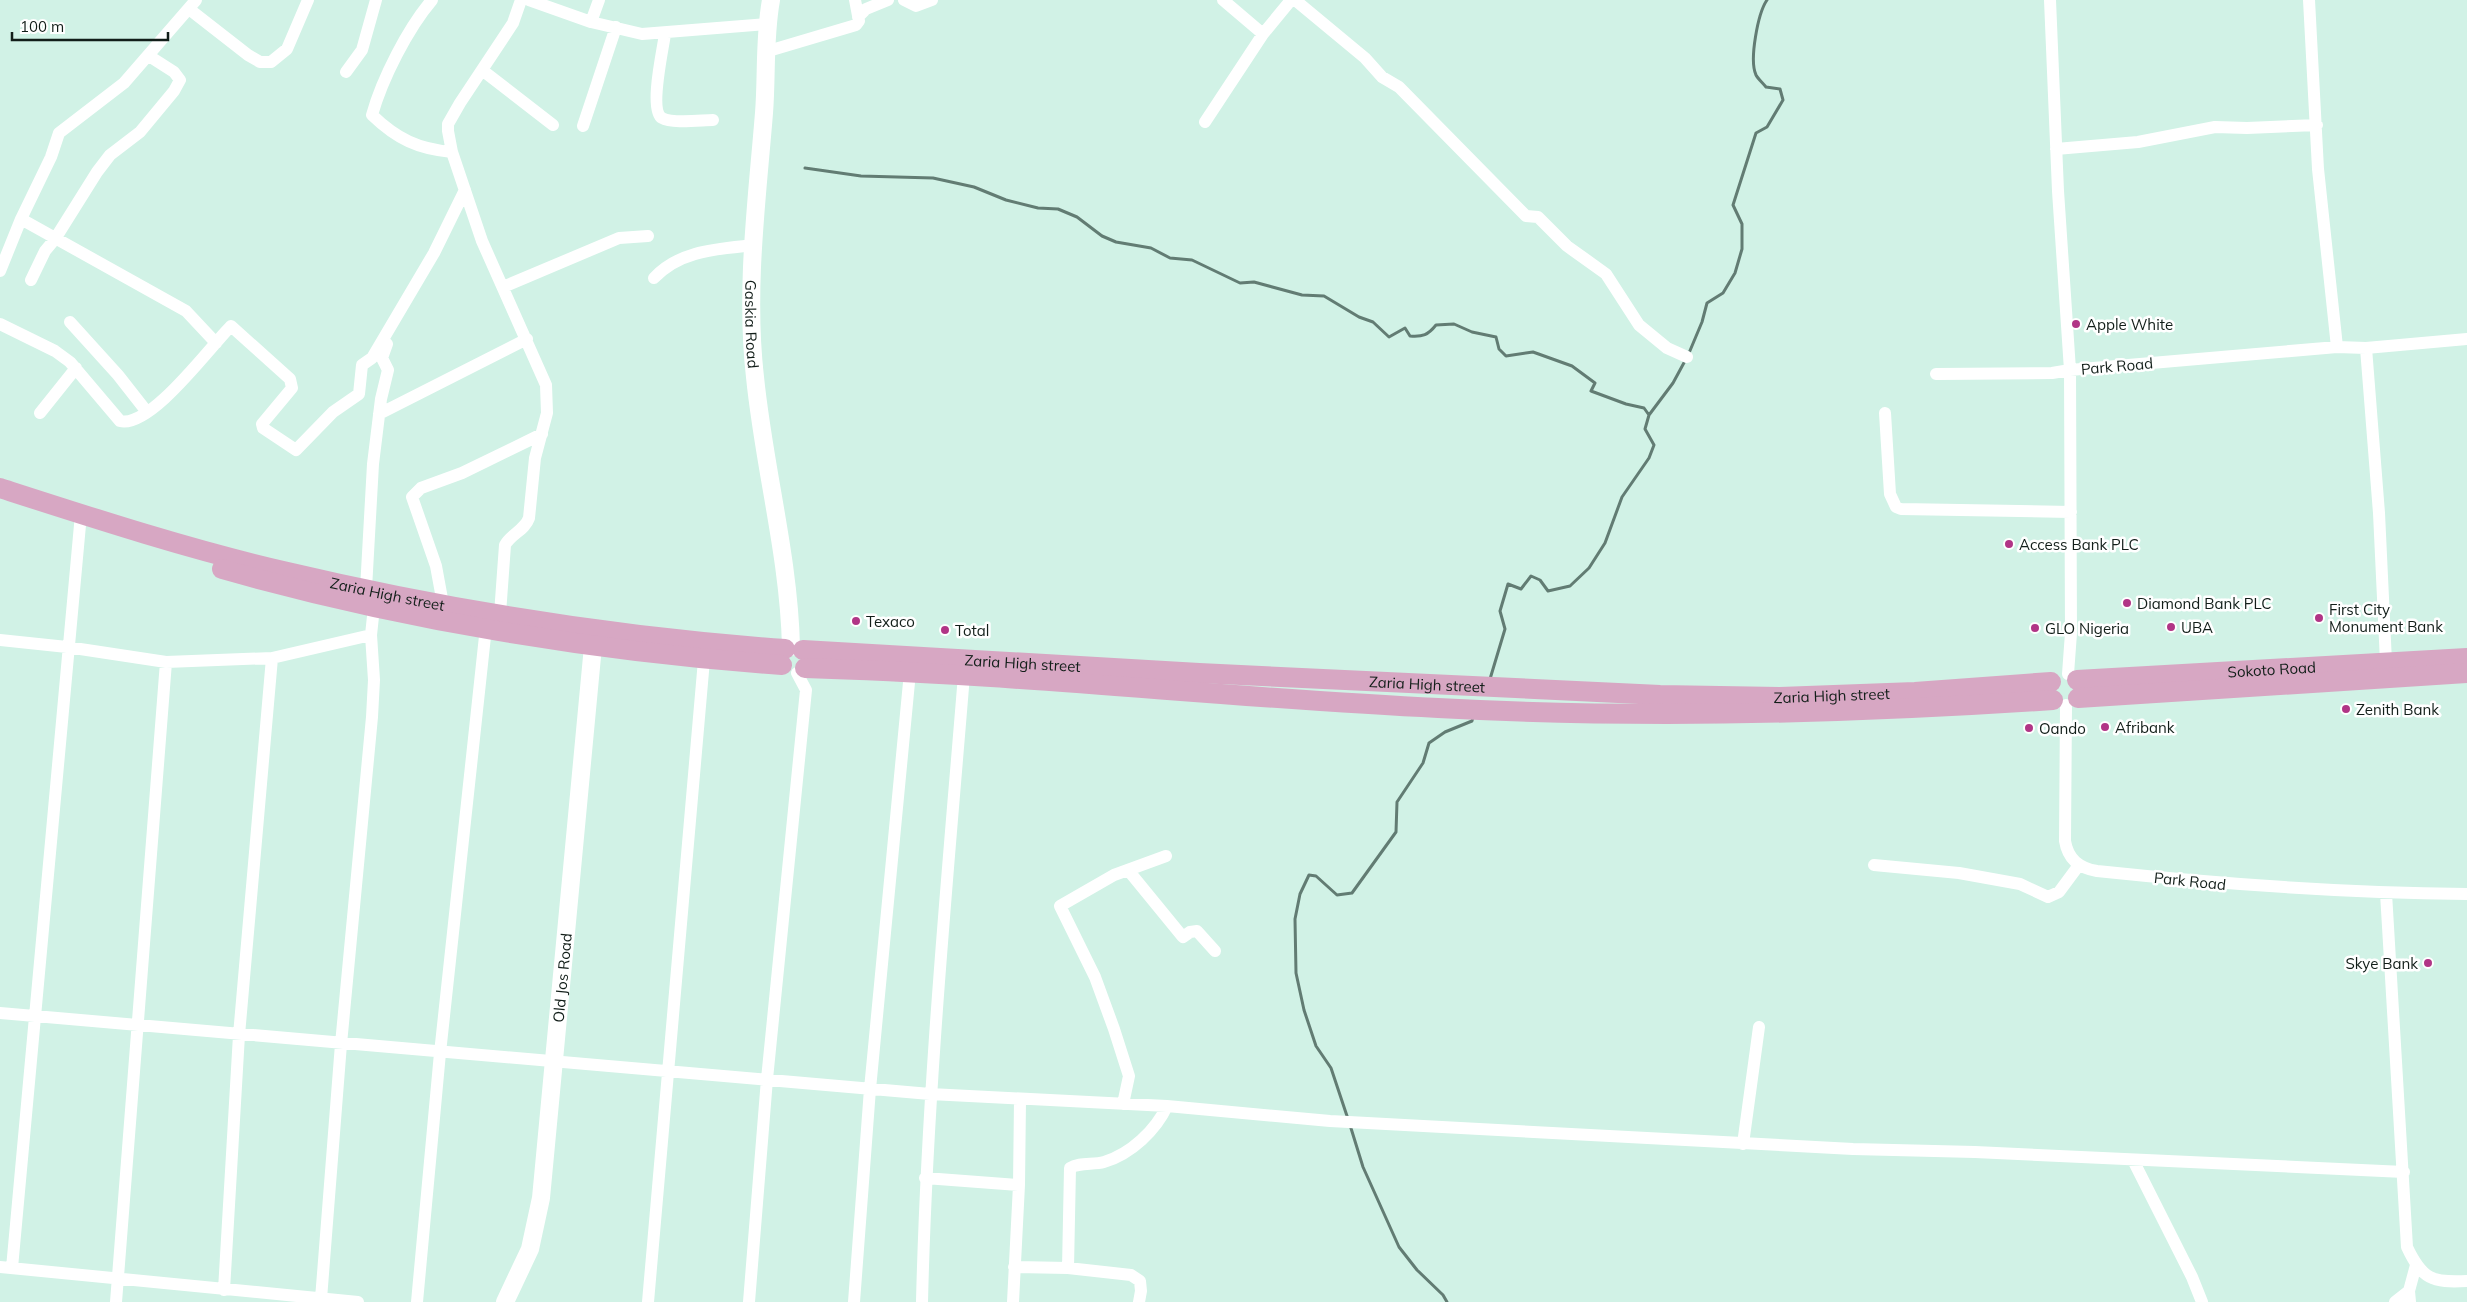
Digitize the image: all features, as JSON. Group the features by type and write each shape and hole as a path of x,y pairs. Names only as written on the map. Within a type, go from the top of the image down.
{"main road":[{"name":"Gaskia Road","path":"771,0 765,52 765,100 754,245 752,333 754,376 785,570 794,659"},
{"name":"Zaria High street","path":"0,488 80,520 276,584 370,598 493,621 593,646 704,660 794,659 1199,673 1660,695 1780,697 1915,692 2065,690"},
{"name":"Zaria High street","path":"0,502 80,520"},
{"name":"Zaria High street","path":"370,598 443,604 493,621 651,638 794,659 910,672 1437,708 1664,716 1817,713 2065,690"},
{"name":"Old Jos Road","path":"505,1302 530,1249 538,1220 593,646"},
{"name":"Sokoto Road","path":"2065,690 2386,662 2467,658"},
{"name":"Sokoto Road","path":"2065,690 2467,673"}],"street":[{"path":"0,271 21,219 38,188 58,141 58,133 124,83 192,5 248,55 260,62 271,62 287,49 308,0"},
{"path":"346,72 362,50 376,0"},
{"path":"432,0 421,13 397,56 372,115 406,141 421,148 452,152"},
{"path":"417,1302 440,1053 493,621 505,545 509,539 527,524 536,458 547,406 546,385 482,241 452,152 448,124 513,23 521,0"},
{"path":"529,0 591,22 616,27 618,30 642,34 665,34 768,24"},
{"path":"591,22 599,0"},
{"path":"765,52 854,26 859,21 855,0"},
{"path":"858,17 866,10 888,0"},
{"path":"904,0 916,6 932,0"},
{"path":"1223,0 1262,34"},
{"path":"1204,122 1262,34 1293,0 1365,58 1382,78 1399,87 1526,216 1538,217 1567,246 1606,274 1639,325 1667,348 1687,357"},
{"path":"1936,374 2052,374 2070,370 2056,149 2050,0"},
{"path":"2310,0 2318,169 2337,347"},
{"path":"583,126 616,27"},
{"path":"665,34 656,98 658,113 662,118 670,120 713,120"},
{"path":"31,280 45,251 55,239 110,155 140,132 174,91 180,80 174,72 149,56"},
{"path":"482,70 553,126"},
{"path":"2056,149 2138,142 2214,127 2247,128 2317,125"},
{"path":"0,324 55,352 76,368 120,421 130,422 147,412 182,382 231,326 290,379 292,388 262,424 265,430 296,450 333,412 359,394 362,365 372,358 397,318 434,253 465,190"},
{"path":"21,219 186,311 216,342"},
{"path":"503,286 620,238 648,236"},
{"path":"654,278 665,266 678,259 697,253 754,245"},
{"path":"321,1299 341,1044 372,717 374,680 370,598 373,464 379,414 388,370 382,358 397,318"},
{"path":"70,322 118,375 147,412"},
{"path":"379,414 527,339"},
{"name":"Park Road","path":"2467,339 2366,348 2337,347 2070,370 2070,657 2065,690 2066,841 2068,852 2079,865 2097,872 2229,885 2386,893 2467,894"},
{"path":"2366,348 2379,513 2386,662"},
{"path":"40,413 76,368"},
{"path":"1885,413 1891,500 1896,507 1901,509 2071,512"},
{"path":"443,604 436,566 412,497 421,488 448,479 542,434"},
{"path":"80,520 34,1016 6,1268 358,1302"},
{"path":"0,640 67,647 166,662 272,658 371,635"},
{"path":"224,1290 239,1035 272,658"},
{"path":"749,1302 767,1079 806,690 794,659"},
{"path":"648,1302 704,660"},
{"path":"116,1302 136,1025 166,662"},
{"path":"854,1302 870,1089 910,672"},
{"path":"922,1302 925,1178 930,1094 964,675"},
{"path":"1123,1104 1129,1076 1095,977 1060,906 1114,874 1166,856"},
{"path":"1874,865 1959,873 2020,884 2048,897 2059,892 2079,865"},
{"path":"1128,870 1183,937 1197,930 1215,951"},
{"path":"2386,893 2407,1247 2416,1265 2427,1277 2446,1282 2467,1281"},
{"path":"0,1013 440,1053 930,1094 1167,1106 1330,1121 1743,1144 2404,1172"},
{"path":"1743,1144 1759,1027"},
{"path":"1013,1302 1019,1185 1020,1100"},
{"path":"1068,1268 1070,1168 1103,1162 1121,1154 1151,1132 1161,1120 1167,1106"},
{"path":"2133,1160 2192,1277 2202,1302"},
{"path":"925,1178 1019,1185"},
{"path":"2395,1302 2409,1296 2416,1265"},
{"path":"1014,1267 1068,1268 1136,1276 1139,1278 1141,1291 1139,1302"}],"waterway":[{"path":"1689,353 1702,322 1707,303 1723,293 1735,273 1742,249 1742,224 1733,205 1756,133 1767,127 1783,100 1780,89 1766,87 1757,76 1754,68 1754,48 1760,15 1767,0"},
{"path":"805,168 861,176 933,178 974,187 1006,200 1038,208 1058,209 1077,217 1102,236 1116,242 1151,248 1170,258 1192,260 1240,283 1254,282 1302,295 1324,296 1359,317 1373,322 1389,337 1405,328 1410,336 1418,336 1425,335 1436,325 1454,324 1472,332 1496,337 1499,349 1506,356 1533,352 1572,366 1595,383 1591,391 1626,404 1644,408 1649,415"},
{"path":"1490,679 1505,629 1500,611 1508,584 1521,589 1531,576 1540,580 1548,591 1570,586 1589,568 1605,543 1622,497 1649,458 1654,445 1645,429 1649,415 1673,383 1686,359"},
{"path":"1348,1119 1331,1068 1316,1046 1304,1010 1296,973 1295,919 1300,894 1309,875 1316,876 1337,895 1352,893 1396,832 1397,802 1423,763 1429,743 1445,732 1472,721 1473,717"},
{"path":"1350,1125 1363,1167 1399,1247 1417,1270 1443,1295 1447,1302"}],"place":[{"name":"Apple White","path":"2076,324"},
{"name":"Access Bank PLC","path":"2009,544"},
{"name":"Diamond Bank PLC","path":"2127,603"},
{"name":"First City Monument Bank","path":"2319,618"},
{"name":"Texaco","path":"856,621"},
{"name":"UBA","path":"2171,627"},
{"name":"GLO Nigeria","path":"2035,628"},
{"name":"Total","path":"945,630"},
{"name":"Zenith Bank","path":"2346,709"},
{"name":"Afribank","path":"2105,727"},
{"name":"Oando","path":"2029,728"},
{"name":"Skye Bank","path":"2428,963"}]}
